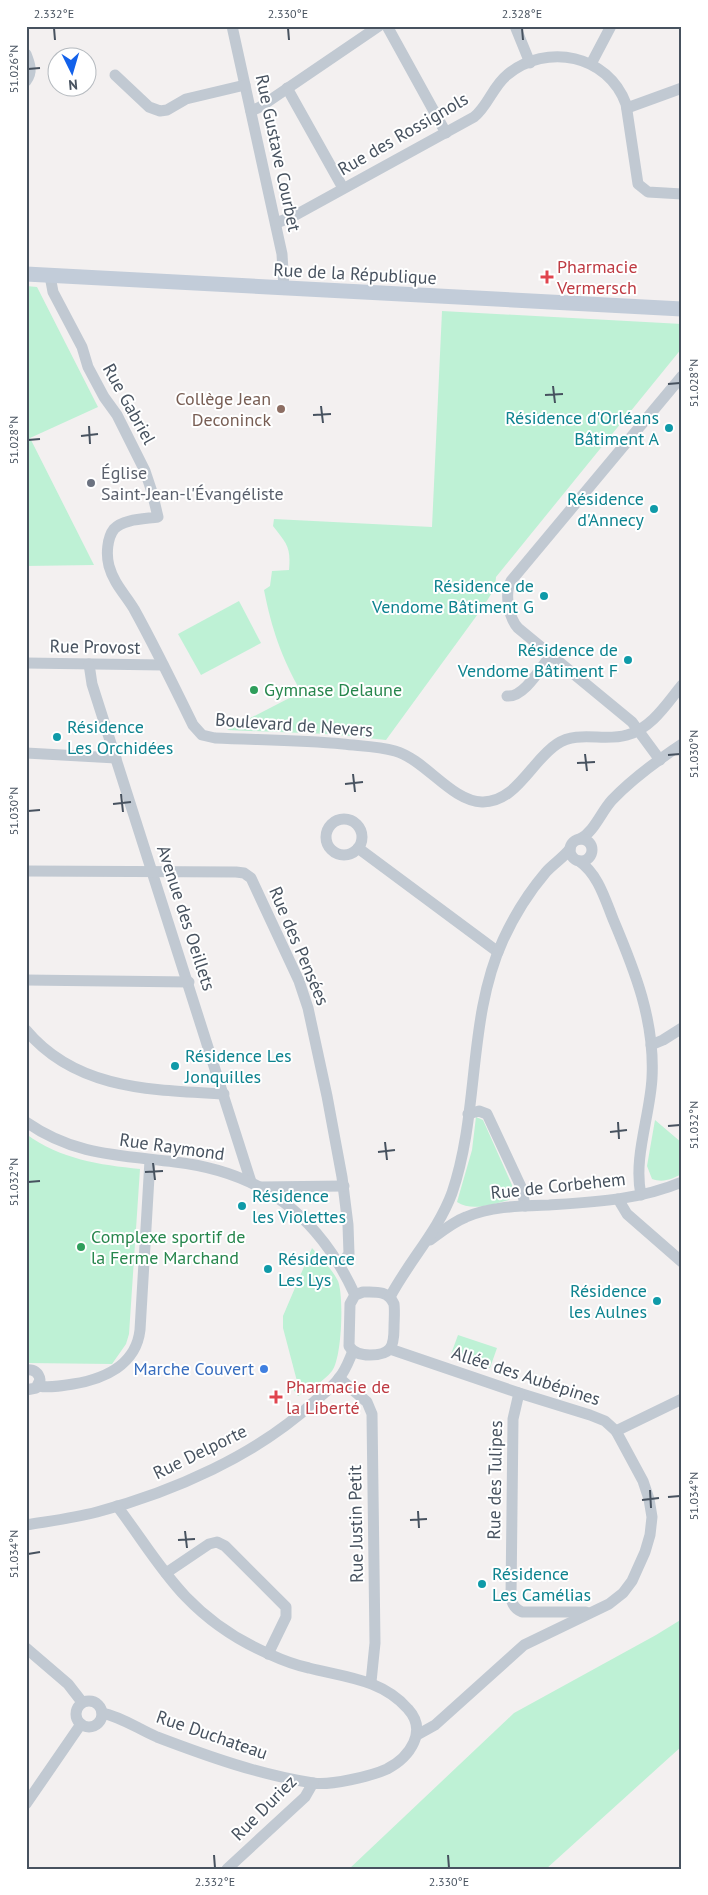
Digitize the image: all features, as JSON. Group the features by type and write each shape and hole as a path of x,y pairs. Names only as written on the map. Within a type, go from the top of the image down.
{"street":[{"name":"Rue Gustave Courbet","path":"232,26 276,223 283,260 284,289"},
{"path":"251,111 260,107 379,26"},
{"path":"387,26 446,132"},
{"path":"515,26 530,62"},
{"path":"591,64 611,26"},
{"path":"26,54 30,67 30,75 26,81"},
{"name":"Rue des Rossignols","path":"276,223 289,219 477,115 503,78 515,69 544,58 562,57 577,59 591,64 614,82 623,96 627,108 638,184 648,192 682,194"},
{"path":"115,75 149,107 160,111 167,110 186,98 245,85"},
{"path":"288,88 344,188"},
{"path":"627,108 682,88"},
{"name":"Rue de la République","path":"26,274 682,309"},
{"name":"Rue Gabriel","path":"50,276 52,289 82,347 88,367 104,397 117,415 140,461 152,492 158,517 127,522 115,528 108,542 108,560 120,590 131,604 193,725 202,735"},
{"path":"660,760 629,719 518,628 513,622 508,587 511,581 682,376"},
{"path":"507,696 514,696 521,692 551,655"},
{"name":"Rue Provost","path":"26,663 163,665"},
{"name":"Avenue des Oeillets","path":"89,664 92,684 224,1094 256,1184"},
{"name":"Boulevard de Nevers","path":"202,735 215,738 303,740 389,749 411,757 464,798 483,802 497,800 505,795 551,748 562,741 578,737 620,737 639,730 653,719 682,684"},
{"path":"390,1297 403,1274 437,1224 452,1193 462,1155 481,1015 498,952 513,920 546,872 573,843 587,835 618,794 682,744"},
{"path":"26,753 116,758"},
{"path":"580,839 589,843 592,849 602,891"},
{"path":"358,848 498,952"},
{"path":"570,848 571,855 590,870 602,891 639,984 647,1013 651,1045 652,1086 638,1172 641,1195"},
{"path":"579,861 589,858 592,849"},
{"name":"Rue des Pensées","path":"26,871 238,872 252,880 299,981 308,1008 344,1186 349,1251 348,1258 340,1265"},
{"path":"26,980 189,982"},
{"path":"651,1045 664,1040 682,1028"},
{"path":"26,1030 40,1045 59,1060 80,1071 102,1079 160,1090 224,1094"},
{"path":"468,1114 479,1111 487,1114 524,1193 525,1206"},
{"name":"Rue Raymond","path":"26,1122 57,1140 84,1150 110,1156 204,1166 233,1174 256,1184 302,1217 328,1246 355,1295"},
{"path":"38,1386 52,1387 89,1382 102,1378 117,1369 127,1359 136,1345 140,1330 150,1160"},
{"name":"Rue de Corbehem","path":"418,1252 444,1230 463,1218 487,1210 618,1199 641,1195 682,1182"},
{"path":"256,1184 344,1186"},
{"path":"618,1199 628,1216 682,1262"},
{"path":"362,1292 380,1292 390,1297 395,1310 394,1338 390,1349 380,1355 364,1355 353,1351 349,1344 349,1308 352,1299 355,1295 362,1292"},
{"name":"Allée des Aubépines","path":"390,1349 519,1394 590,1414 605,1421 616,1431 642,1481 649,1499 652,1517 650,1535 645,1552 632,1581 609,1604 590,1612"},
{"name":"Rue Delporte","path":"26,1525 83,1516 117,1506 189,1480 239,1455 300,1414 339,1378 353,1351"},
{"path":"26,1370 31,1370 40,1379 38,1386 33,1390 26,1390"},
{"name":"Rue Justin Petit","path":"339,1378 366,1402 372,1414 375,1647 371,1682"},
{"name":"Rue des Tulipes","path":"519,1394 513,1419 511,1598 514,1606 522,1612 590,1612"},
{"path":"616,1431 682,1399"},
{"path":"117,1506 166,1573 186,1596 211,1619 242,1640 268,1654 303,1667 371,1682 394,1696 410,1710 416,1721 417,1735 435,1725 524,1645 590,1612"},
{"path":"166,1573 209,1544 217,1542 224,1546 287,1609 286,1617 268,1654"},
{"path":"26,1648 68,1684 82,1702"},
{"path":"88,1700 99,1705 102,1713 99,1722 94,1726 87,1727 77,1720 75,1713 77,1707 82,1702 88,1700"},
{"name":"Rue Duchateau","path":"102,1713 118,1717 147,1732 196,1752 263,1772 313,1783"},
{"path":"26,1804 81,1724"},
{"name":"Rue Duriez","path":"227,1869 305,1797 313,1783 330,1783 380,1772 393,1765 410,1749 417,1735"}],"green space":[{"path":"26,286 37,287 98,407 30,438 94,565 26,566"},
{"path":"442,311 682,324 682,348 496,577 495,588 483,607 386,740 329,734 227,730 301,692 278,642 264,590 270,586 272,571 289,570 289,551 273,526 274,519 432,527"},
{"path":"239,601 261,643 201,675 178,634"},
{"path":"476,1117 483,1120 512,1185 513,1193 509,1200 476,1207 457,1202 472,1150"},
{"path":"655,1120 682,1143 682,1174 660,1181 652,1179 647,1166"},
{"name":"Complexe sportif de la Ferme Marchand","path":"26,1134 39,1143 66,1155 95,1163 140,1169 129,1334 126,1344 112,1364 26,1363"},
{"path":"312,1248 330,1268 338,1281 341,1300 340,1341 332,1371 312,1388 298,1396 293,1389 298,1385 283,1328 283,1316"},
{"path":"458,1335 497,1348 490,1368 451,1354"},
{"path":"682,1619 682,1746 546,1869 349,1869 514,1713"}],"place":[{"name":"Pharmacie Vermersch","path":"547,277"},
{"name":"Collège Jean Deconinck","path":"281,409"},
{"name":"Résidence d'Orléans Bâtiment A","path":"669,428"},
{"name":"Église Saint-Jean-l'Évangéliste","path":"91,483"},
{"name":"Résidence d'Annecy","path":"654,509"},
{"name":"Résidence de Vendome Bâtiment G","path":"544,596"},
{"name":"Résidence de Vendome Bâtiment F","path":"628,660"},
{"name":"Gymnase Delaune","path":"254,690"},
{"name":"Résidence Les Orchidées","path":"57,737"},
{"name":"Résidence Les Jonquilles","path":"175,1066"},
{"name":"Résidence les Violettes","path":"242,1206"},
{"name":"Complexe sportif de la Ferme Marchand","path":"81,1247"},
{"name":"Résidence Les Lys","path":"268,1269"},
{"name":"Résidence les Aulnes","path":"657,1301"},
{"name":"Marche Couvert","path":"264,1369"},
{"name":"Pharmacie de la Liberté","path":"276,1397"},
{"name":"Résidence Les Camélias","path":"482,1584"}]}
